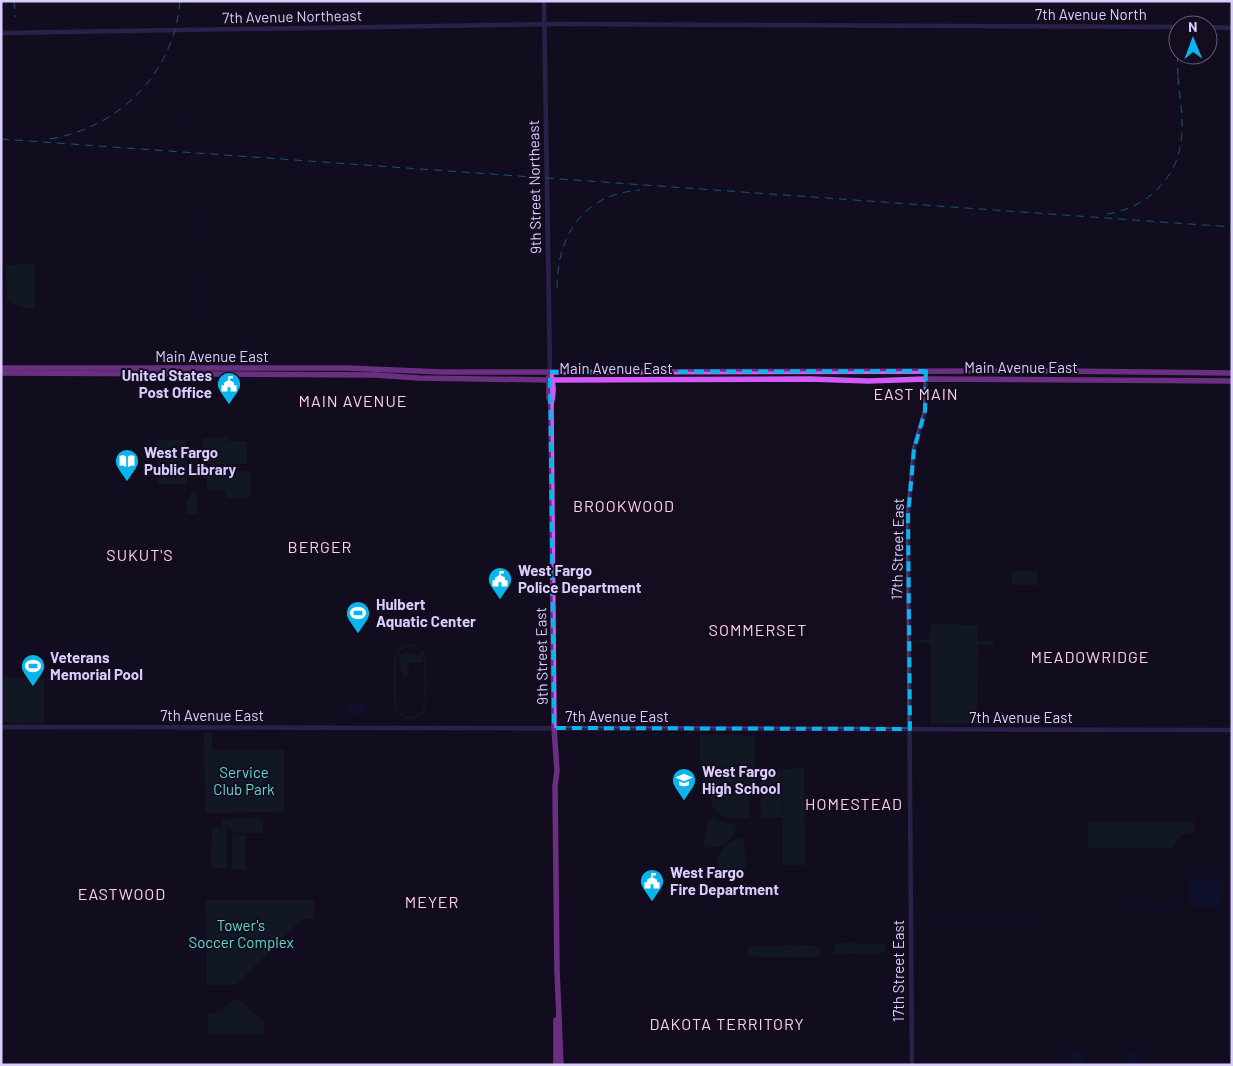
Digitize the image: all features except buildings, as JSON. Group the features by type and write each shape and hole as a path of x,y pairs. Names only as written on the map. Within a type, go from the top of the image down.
{"main road":[{"name":"Main Avenue East","path":"1,368 382,368 443,372 926,371 1232,373"},
{"path":"346,375 352,371 382,368"},
{"path":"473,379 477,375 507,372"},
{"name":"9th Street East","path":"550,372 555,756 553,766 561,1065"},
{"path":"1086,380 1087,376 1110,375 1114,372"},
{"path":"1118,380 1124,377 1144,377 1149,372"},
{"name":"Main Avenue East","path":"1,373 346,375 551,380 1232,381"},
{"name":"9th Street East","path":"556,1065 556,1010 558,1003"}],"street":[{"name":"9th Street Northeast","path":"544,1 550,372"},
{"name":"7th Avenue Northeast","path":"1,33 544,24 884,26"},
{"name":"7th Avenue North","path":"884,26 1168,27"},
{"path":"1218,27 1232,28"},
{"name":"17th Street East","path":"912,1065 908,516 914,449 925,411 926,371"},
{"name":"7th Avenue East","path":"1,727 1232,730"}],"highlighted area":[{"path":"926,371 925,411 914,449 908,516 910,729 554,728 550,372"}],"green space":[{"path":"35,264 35,308 25,308 7,301 6,265"},
{"path":"227,437 227,441 247,441 247,464 207,464 207,461 203,461 203,439"},
{"path":"157,440 186,440 187,484 158,484"},
{"path":"248,471 251,474 251,496 249,498 227,498 225,490 207,490 207,472"},
{"path":"190,493 197,493 197,514 187,514 187,498 190,498"},
{"path":"1012,571 1037,571 1037,585 1012,585"},
{"path":"930,624 978,625 977,641 994,641 994,645 978,645 977,724 931,724 930,643 913,643 913,640 930,639"},
{"path":"411,644 423,651 426,666 425,706 421,715 412,719 404,718 399,713 395,705 394,696 394,659 400,648","holes":["408,646 415,647 422,655 409,655 406,652 399,655 402,675 404,677 408,676 409,663 422,663 423,655 425,682 423,709 411,717 401,713 396,703 397,657 400,650"]},
{"path":"1,677 44,678 44,723 1,722"},
{"name":"Service Club Park","path":"204,732 212,732 212,750 284,750 284,812 205,813"},
{"path":"700,735 742,735 749,737 755,735 755,786 749,786 749,818 723,816 714,809 710,795 705,795 702,773 700,773"},
{"path":"804,768 805,865 783,865 782,769"},
{"path":"760,769 781,769 782,817 761,818"},
{"path":"711,817 737,826 729,841 720,846 703,846 708,820"},
{"path":"251,818 263,820 263,833 235,833 227,827 227,868 211,868 212,827 222,827 222,819"},
{"path":"1088,822 1194,822 1194,832 1180,836 1173,848 1088,848"},
{"path":"232,835 246,835 246,869 232,869"},
{"path":"744,839 746,867 744,869 716,868 722,849 729,843"},
{"name":"Tower's Soccer Complex","path":"206,900 314,900 314,918 300,921 236,985 207,985"},
{"path":"834,944 884,944 885,950 884,953 835,954"},
{"path":"785,945 817,946 820,947 820,954 817,957 760,957 748,954 748,948 751,946 781,947"},
{"path":"236,998 265,1022 263,1035 208,1034 208,1014 221,1011"}],"water":[{"path":"349,705 364,705 363,716 354,716 348,711"},
{"path":"1189,878 1223,878 1222,908 1189,907"},
{"path":"1127,905 1177,907 1154,909 1132,908"},
{"path":"1083,1051 1084,1065 1067,1065 1067,1052"},
{"path":"1130,1052 1141,1053 1142,1065 1126,1065 1127,1055"}],"waterway":[{"path":"189,1 190,25"},
{"path":"190,38 189,102 192,147"},
{"path":"191,163 196,357"},
{"path":"921,919 927,917 1035,917"}],"railway":[{"path":"14,1 15,17"},
{"path":"50,139 75,133 99,123 120,109 139,92 155,73 167,51 176,27 180,1"},
{"path":"1178,65 1178,83"},
{"path":"1107,214 1121,211 1145,199 1156,191 1173,169 1178,156 1182,134 1178,77"},
{"path":"1,139 1232,227"},
{"path":"557,288 558,268 562,250 568,234 578,220 603,199 620,193 640,190"}],"place":[{"name":"United States Post Office","path":"229,405"},
{"name":"West Fargo Public Library","path":"127,482"},
{"name":"West Fargo Police Department","path":"500,600"},
{"name":"Hulbert Aquatic Center","path":"358,634"},
{"name":"Veterans Memorial Pool","path":"33,687"},
{"name":"West Fargo High School","path":"684,801"},
{"name":"West Fargo Fire Department","path":"652,902"}],"district":[{"name":"EAST MAIN","path":"916,393"},
{"name":"MAIN AVENUE","path":"353,400"},
{"name":"BROOKWOOD","path":"624,505"},
{"name":"BERGER","path":"320,546"},
{"name":"SUKUT'S","path":"140,554"},
{"name":"SOMMERSET","path":"758,629"},
{"name":"MEADOWRIDGE","path":"1090,656"},
{"name":"HOMESTEAD","path":"854,803"},
{"name":"EASTWOOD","path":"122,893"},
{"name":"MEYER","path":"432,901"},
{"name":"DAKOTA TERRITORY","path":"727,1023"}]}
